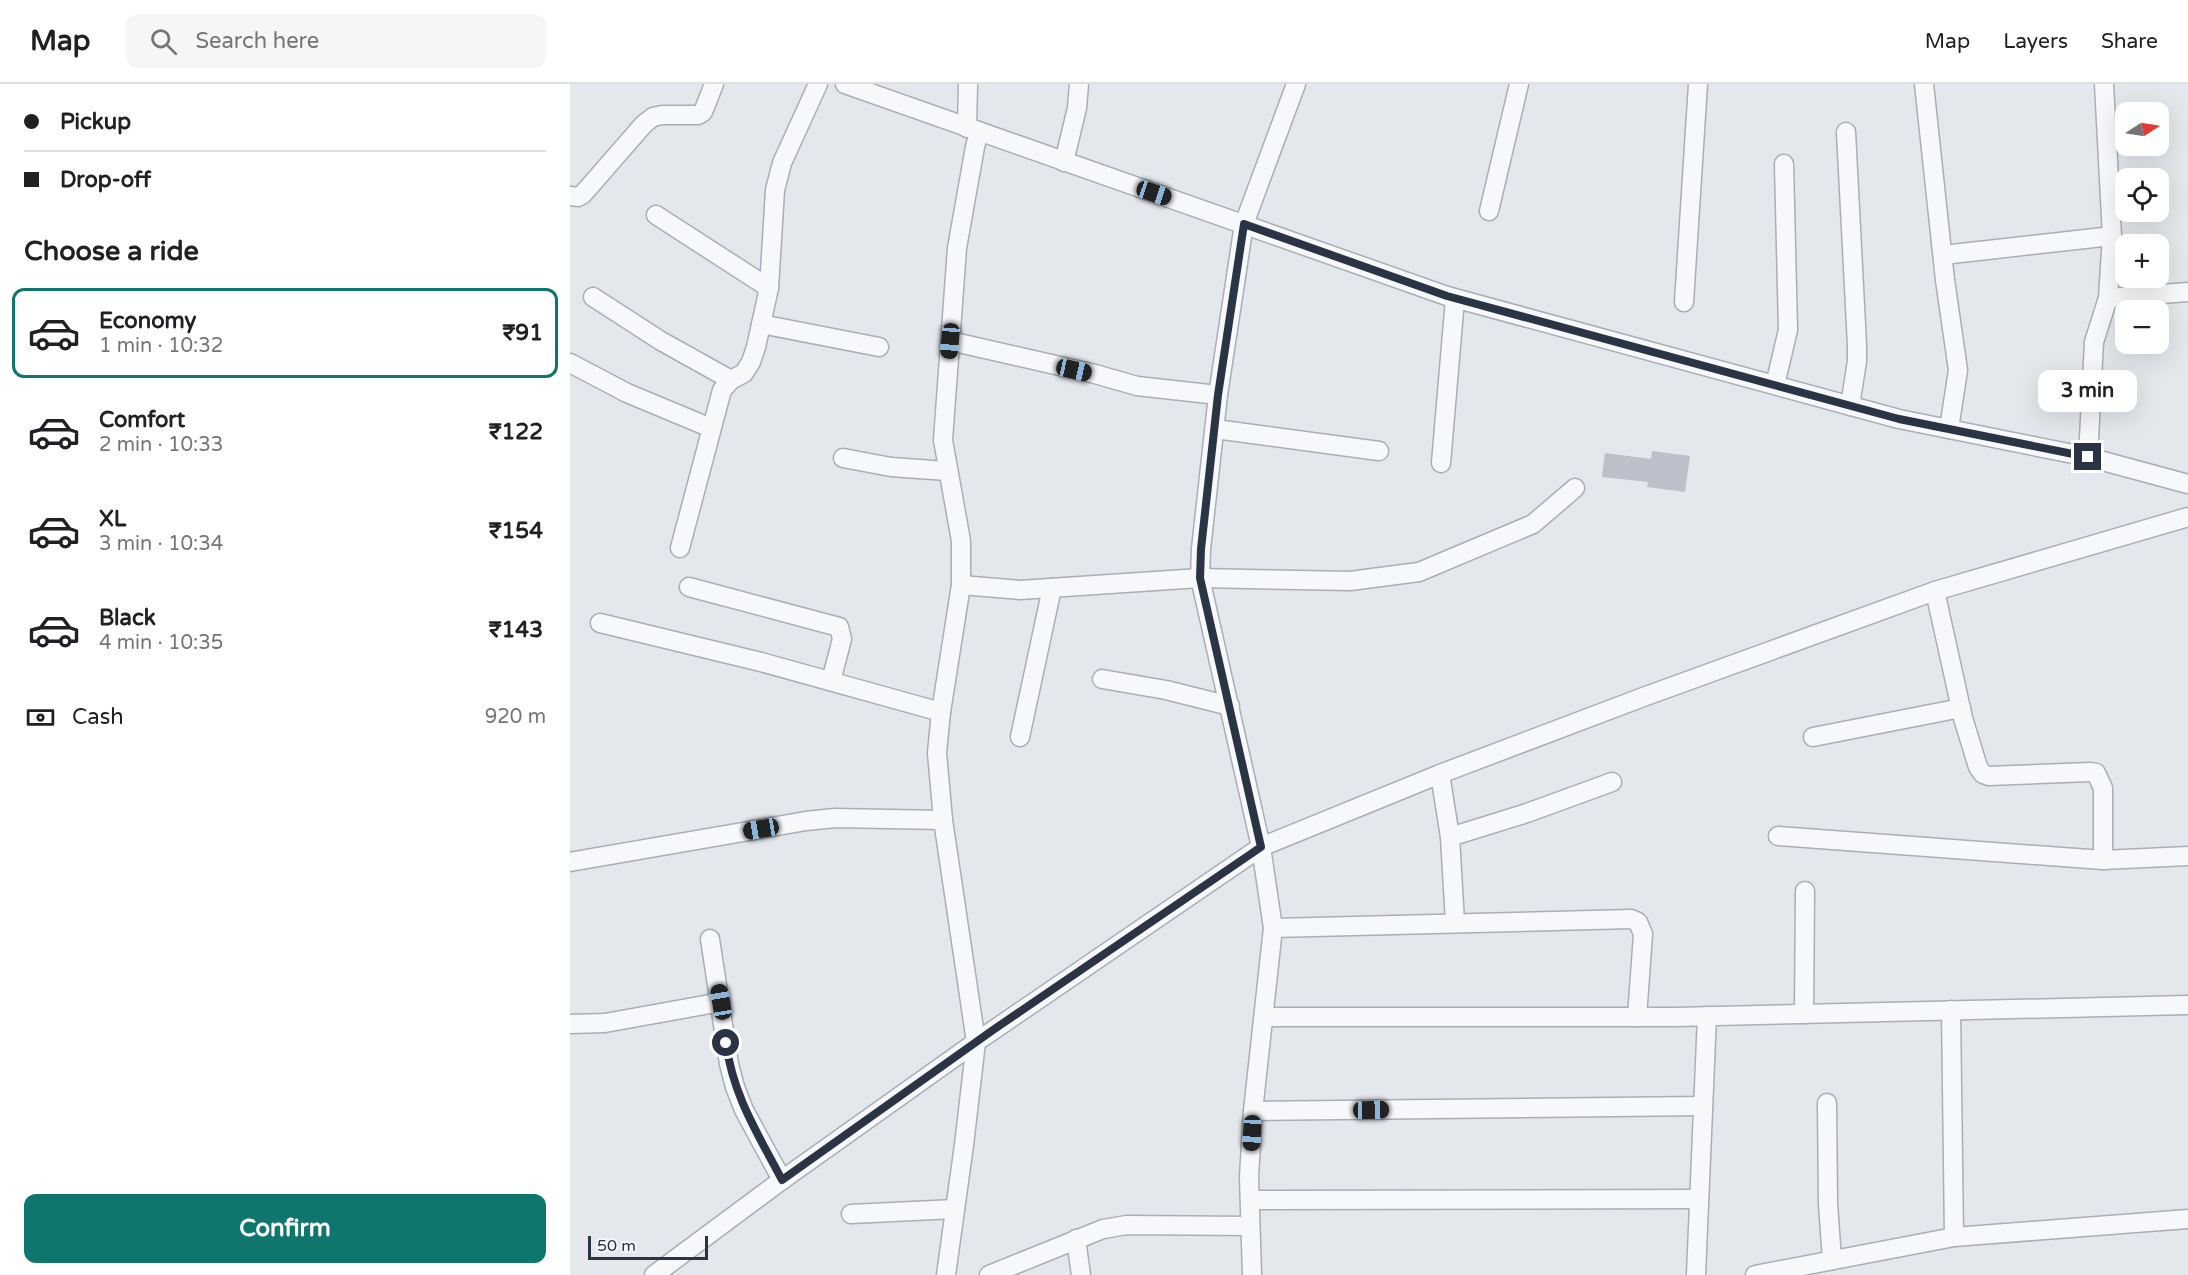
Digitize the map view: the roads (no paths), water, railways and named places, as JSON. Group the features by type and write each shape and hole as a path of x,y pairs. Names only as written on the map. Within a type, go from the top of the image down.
{"street":[{"path":"570,196 578,197 583,194 644,124 653,117 670,114 692,116 703,112 714,84"},
{"path":"680,548 723,390 731,380 744,373 752,362 769,288 775,190 782,163 818,84"},
{"path":"946,1275 976,1042 943,820 937,753 941,712 961,585 961,541 943,440 957,248 975,147 968,84"},
{"path":"1064,162 1077,108 1079,84"},
{"path":"1252,1275 1250,1200 1253,1111 1272,928 1261,847 1200,578 1201,549 1218,395 1244,224 1296,84"},
{"path":"1490,211 1519,84"},
{"path":"1684,302 1698,84"},
{"path":"1924,84 1958,370 1949,429"},
{"path":"2088,457 2094,342 2108,298 2112,236 2104,84"},
{"path":"850,85 1455,298 1899,419 2088,457 2188,484"},
{"path":"1846,132 1857,353 1850,406"},
{"path":"1775,385 1788,330 1784,164"},
{"path":"656,215 769,288"},
{"path":"1943,255 2112,236"},
{"path":"2108,298 2188,292"},
{"path":"593,297 661,341 731,380"},
{"path":"1441,463 1455,298"},
{"path":"761,324 879,347"},
{"path":"950,341 1095,374 1137,386 1218,395"},
{"path":"570,363 627,393 711,428"},
{"path":"1215,429 1379,451"},
{"path":"843,458 891,467 947,471"},
{"path":"961,585 1020,590 1200,578 1350,581 1419,572 1533,524 1575,488"},
{"path":"654,1275 782,1180 976,1042 1261,847 1440,774 1935,591 2188,517"},
{"path":"689,587 839,627 842,639 831,681"},
{"path":"1020,737 1052,588"},
{"path":"1935,591 1960,708 1974,757 1983,774 1999,776 2090,772 2096,774 2103,788 2103,860"},
{"path":"600,623 831,681 941,712"},
{"path":"1102,679 1166,690 1230,706"},
{"path":"1813,736 1960,708"},
{"path":"1440,774 1450,837 1455,922"},
{"path":"1450,837 1527,813 1612,782"},
{"path":"570,862 806,821 835,818 943,820"},
{"path":"1778,836 2103,860 2188,856"},
{"path":"1804,1014 1805,891"},
{"path":"1272,928 1631,919 1638,922 1643,934 1637,1017"},
{"path":"710,939 729,1064 735,1087 744,1110 782,1180"},
{"path":"570,1024 605,1023 721,1002"},
{"path":"1264,1017 1637,1017 2188,1005"},
{"path":"1951,1010 1954,1237"},
{"path":"1696,1275 1707,1016"},
{"path":"1827,1103 1828,1204 1832,1260"},
{"path":"1253,1111 1703,1106"},
{"path":"1250,1200 1699,1199"},
{"path":"852,1214 955,1209"},
{"path":"1755,1275 1954,1237 2188,1219"},
{"path":"989,1275 1103,1229 1127,1225 1250,1226"},
{"path":"1076,1239 1081,1275"}]}
